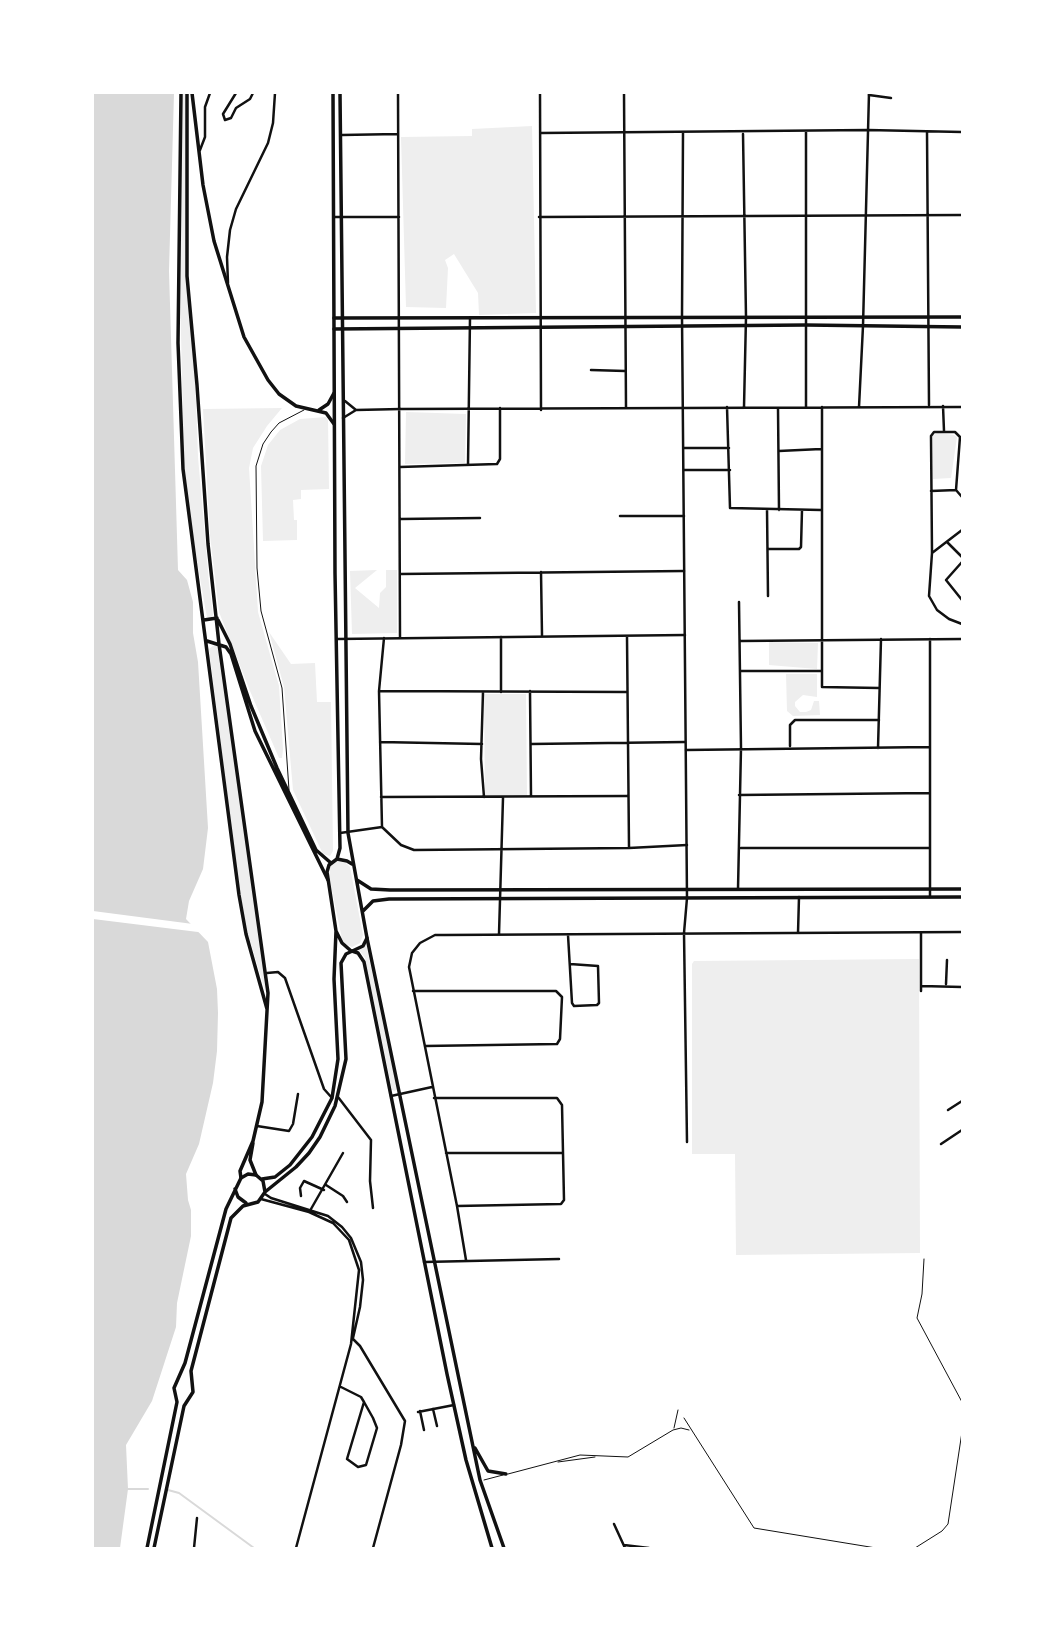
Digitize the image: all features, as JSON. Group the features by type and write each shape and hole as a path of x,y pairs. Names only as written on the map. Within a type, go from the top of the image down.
{"main road":[{"path":"181,93 178,343 181,445 239,895 246,934 268,1014"},
{"path":"189,93 214,241 244,337 268,380 283,397 306,409 326,413 335,425"},
{"path":"189,93 187,276 207,531 219,643 267,972 268,1014 262,1102 250,1160 265,1185 265,1193"},
{"path":"147,1548 177,1396 174,1388 179,1380 226,1209 241,1178 248,1174 275,1177 290,1166 312,1137 332,1098 338,1059 334,979 336,932 327,868 340,852 335,573 333,93"},
{"path":"340,93 348,833 367,938 473,1447 504,1548"},
{"path":"187,141 197,138"},
{"path":"334,318 962,317"},
{"path":"334,329 539,329 683,325 962,327"},
{"path":"334,383 343,383"},
{"path":"317,410 328,404 334,393"},
{"path":"335,440 343,439"},
{"path":"335,505 343,505"},
{"path":"335,573 344,573"},
{"path":"204,620 217,618"},
{"path":"217,618 233,651 255,716 316,850 331,863"},
{"path":"207,641 219,643 231,654 255,731 328,880"},
{"path":"337,706 345,706"},
{"path":"338,769 346,769"},
{"path":"337,859 352,864"},
{"path":"356,879 366,887 382,890 962,888"},
{"path":"362,913 369,904 379,899 962,897"},
{"path":"336,932 344,946 362,957 364,962 453,1405 472,1485 492,1548"},
{"path":"154,1548 187,1398 193,1392 191,1371 231,1218 243,1206 261,1199 296,1167 309,1153 329,1120 338,1097 345,1059 342,958 362,946 367,938"},
{"path":"241,1178 240,1171 253,1141"},
{"path":"235,1189 240,1200 248,1204"},
{"path":"179,1380 186,1379 193,1385"},
{"path":"177,1396 187,1398"},
{"path":"473,1447 488,1471 506,1474"}],"street":[{"path":"199,153 205,137 203,115 210,93"},
{"path":"236,93 224,112 225,120 231,118 236,108 250,99 253,93"},
{"path":"231,299 227,257 230,230 236,209 268,144 275,93"},
{"path":"398,93 400,638"},
{"path":"540,93 541,410"},
{"path":"624,93 626,408"},
{"path":"859,407 869,94 891,97"},
{"path":"541,135 868,130 962,132"},
{"path":"806,131 806,407"},
{"path":"683,132 682,316 687,742 687,898 684,933 687,1142"},
{"path":"927,132 929,406"},
{"path":"743,133 746,317 744,407"},
{"path":"340,135 398,134"},
{"path":"539,217 962,215"},
{"path":"335,217 399,217"},
{"path":"468,465 470,318"},
{"path":"591,370 625,371"},
{"path":"343,397 348,405 356,410"},
{"path":"943,406 944,431"},
{"path":"727,407 730,508 821,510"},
{"path":"778,407 779,510"},
{"path":"822,407 822,687 880,688"},
{"path":"343,418 356,410 401,408 541,410 962,407"},
{"path":"400,467 496,464 500,459 500,408"},
{"path":"956,490 960,437 955,432 934,432 931,436 932,553 929,596 932,603 949,619 962,624"},
{"path":"684,448 729,448"},
{"path":"779,451 821,449"},
{"path":"684,470 730,470"},
{"path":"931,491 956,490 962,496"},
{"path":"767,509 768,596"},
{"path":"768,549 802,547 803,510"},
{"path":"620,516 684,516"},
{"path":"401,519 480,518"},
{"path":"932,553 962,530"},
{"path":"947,541 962,559 946,580 962,600"},
{"path":"400,574 685,571"},
{"path":"541,572 542,636"},
{"path":"738,889 741,748 739,602"},
{"path":"337,639 685,635"},
{"path":"501,636 501,692"},
{"path":"627,637 629,848"},
{"path":"384,638 380,691 382,827 401,845 414,850 687,845"},
{"path":"878,748 881,639"},
{"path":"930,639 930,897"},
{"path":"741,641 962,639"},
{"path":"741,671 821,671"},
{"path":"380,691 627,692"},
{"path":"530,691 531,797"},
{"path":"483,692 484,797"},
{"path":"790,747 790,725 796,720 879,720"},
{"path":"380,742 482,744"},
{"path":"531,744 687,742"},
{"path":"686,750 930,747"},
{"path":"739,795 930,793"},
{"path":"381,797 627,796"},
{"path":"499,934 503,798"},
{"path":"339,833 382,827"},
{"path":"740,848 930,848"},
{"path":"798,933 799,897"},
{"path":"466,1260 414,991 410,961 420,943 435,935 962,932"},
{"path":"921,933 921,992"},
{"path":"568,934 572,1003 575,1006 597,1005 597,965 570,964"},
{"path":"946,986 947,960"},
{"path":"267,972 278,972 287,982 324,1089 332,1098"},
{"path":"921,986 962,987"},
{"path":"414,991 561,993 559,1043 425,1046"},
{"path":"390,1096 432,1087"},
{"path":"257,1126 289,1131 293,1124 298,1094"},
{"path":"338,1097 371,1140 370,1181 373,1208"},
{"path":"435,1098 557,1098 561,1102 564,1200 561,1204 457,1206"},
{"path":"948,1110 962,1101"},
{"path":"941,1144 962,1130"},
{"path":"311,1209 343,1153"},
{"path":"446,1153 563,1153"},
{"path":"301,1196 303,1181 324,1190"},
{"path":"326,1185 347,1202"},
{"path":"265,1193 274,1199 328,1216 352,1238 363,1270 363,1289 352,1342 296,1548"},
{"path":"261,1199 326,1218 349,1240 359,1270 352,1342"},
{"path":"424,1262 559,1259"},
{"path":"352,1342 360,1346 405,1421 373,1548"},
{"path":"341,1387 354,1392 364,1402 377,1428 366,1465 358,1467 347,1459 364,1402"},
{"path":"424,1430 419,1411 453,1405"},
{"path":"433,1409 437,1426"},
{"path":"194,1548 197,1518"},
{"path":"614,1524 625,1547 649,1548"}],"lane":[{"path":"290,794 282,688 261,611 257,568 256,466 262,444 271,432 279,423 306,409"},
{"path":"924,1259 922,1294 917,1318 962,1402"},
{"path":"673,1430 678,1410"},
{"path":"684,1418 754,1528 876,1548"},
{"path":"555,1462 595,1457 628,1457 673,1430 681,1428 692,1431"},
{"path":"915,1548 942,1531 948,1524 962,1432"},
{"path":"472,1485 481,1480 580,1455 595,1457"}],"shaded area":[{"path":"93,93 174,93 169,271 178,570 187,580 193,602 208,828 203,869 189,901 186,919 208,942 217,989 218,1013 213,1083 199,1144 186,1174 191,1236 177,1303 176,1327 152,1401 126,1445 128,1489 120,1548 93,1548"},
{"path":"182,93 185,93 186,280 195,377 198,457 213,615 210,619 207,617 191,525 184,462 180,291"},
{"path":"532,126 536,313 479,315 478,293 454,254 445,260 448,268 446,308 406,307 401,137 472,136 472,129"},
{"path":"282,408 253,448 249,468 258,612 279,686 283,749 282,758 279,758 219,612 210,535 203,409"},
{"path":"406,412 466,414 465,463 405,464"},
{"path":"326,417 329,489 301,490 301,499 293,500 297,540 263,541 261,466 268,445 280,430 300,419"},
{"path":"938,433 957,437 951,478 933,479 933,435"},
{"path":"377,570 355,588 379,608 380,593 386,587 386,570 397,570 397,633 352,634 350,571"},
{"path":"269,632 291,664 315,663 317,702 331,702 333,851 330,856 323,854 293,790 284,687"},
{"path":"769,642 818,643 817,669 769,665"},
{"path":"214,645 218,646 264,964 265,990 247,931 238,880 209,649"},
{"path":"786,674 817,674 817,697 803,695 795,702 795,706 800,712 806,712 811,710 814,701 819,701 820,715 793,716 787,711"},
{"path":"484,694 526,694 527,797 485,798"},
{"path":"337,861 350,867 363,935 360,943 352,947 342,939 329,876 330,866"},
{"path":"366,944 397,1089 395,1091 392,1090 365,958 359,950"},
{"path":"919,959 920,1253 736,1255 735,1154 692,1154 692,964 694,961"}],"pier":[{"path":"93,911 193,924 206,933 93,919"}],"waterway":[{"path":"128,1489 148,1489"},
{"path":"168,1490 179,1493 254,1548"}]}
